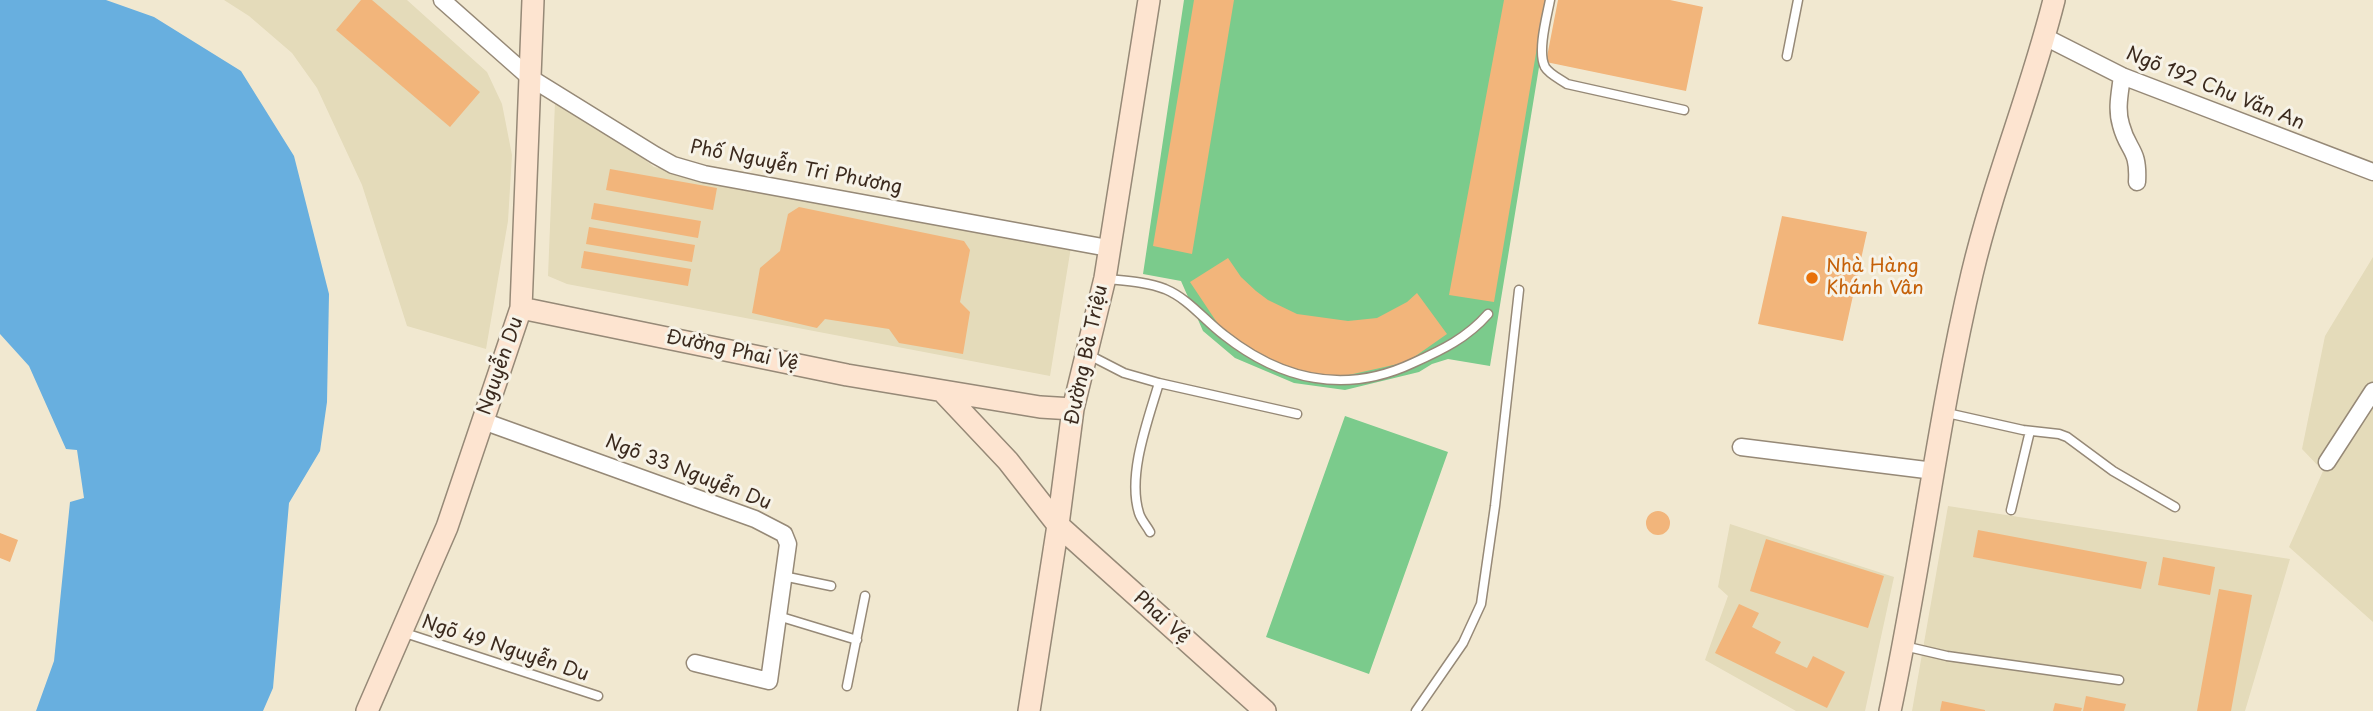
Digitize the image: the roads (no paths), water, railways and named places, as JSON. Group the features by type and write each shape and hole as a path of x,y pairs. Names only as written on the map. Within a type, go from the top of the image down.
{"street":[{"name":"Phố Nguyễn Tri Phương","path":"442,0 529,77 673,165 704,174 1108,248"},
{"name":"Nguyễn Du","path":"368,711 447,527 521,308 533,0"},
{"name":"Đường Bà Triệu","path":"1029,711 1073,409 1104,278 1149,0"},
{"path":"1890,711 1904,646 1944,412 1973,272 2054,0"},
{"name":"Ngõ 192 Chu Văn An","path":"2045,37 2122,76 2373,173"},
{"path":"2122,76 2119,117 2121,128 2138,163 2137,182"},
{"name":"Đường Phai Vệ","path":"521,308 847,375 1040,407 1073,409"},
{"path":"2327,462 2373,391"},
{"path":"943,392 1008,461 1058,525"},
{"name":"Ngõ 33 Nguyễn Du","path":"483,421 772,527 784,534 788,544 769,681 695,663"},
{"path":"1741,447 1934,471"},
{"name":"Phai Vệ","path":"1058,525 1265,711"}],"lane":[{"path":"1550,0 1541,53 1545,66 1554,76 1567,84 1684,110"},
{"path":"1787,56 1798,0"},
{"path":"1104,278 1139,282 1166,290 1188,302 1223,335 1258,360 1282,370 1338,381 1365,380 1401,369 1452,345 1475,328 1488,314"},
{"path":"1416,711 1463,643 1481,604 1495,506 1519,290"},
{"path":"1086,353 1125,373 1159,383 1297,414"},
{"path":"1150,532 1139,514 1135,488 1145,433 1159,383"},
{"path":"1944,412 2067,437 2113,471 2175,506"},
{"path":"2011,510 2030,431"},
{"path":"783,576 831,586"},
{"path":"847,686 865,596"},
{"path":"778,616 857,640"},
{"name":"Ngõ 49 Nguyễn Du","path":"402,632 598,696"},
{"path":"1904,646 1947,656 2119,680"}],"water":[{"path":"0,0 106,0 154,17 241,71 294,156 329,294 327,402 320,451 289,503 273,688 263,711 36,711 54,661 70,502 84,498 77,450 66,449 29,366 0,334"}],"place":[{"name":"Nhà Hàng Khánh Vân","path":"1812,278"}]}
